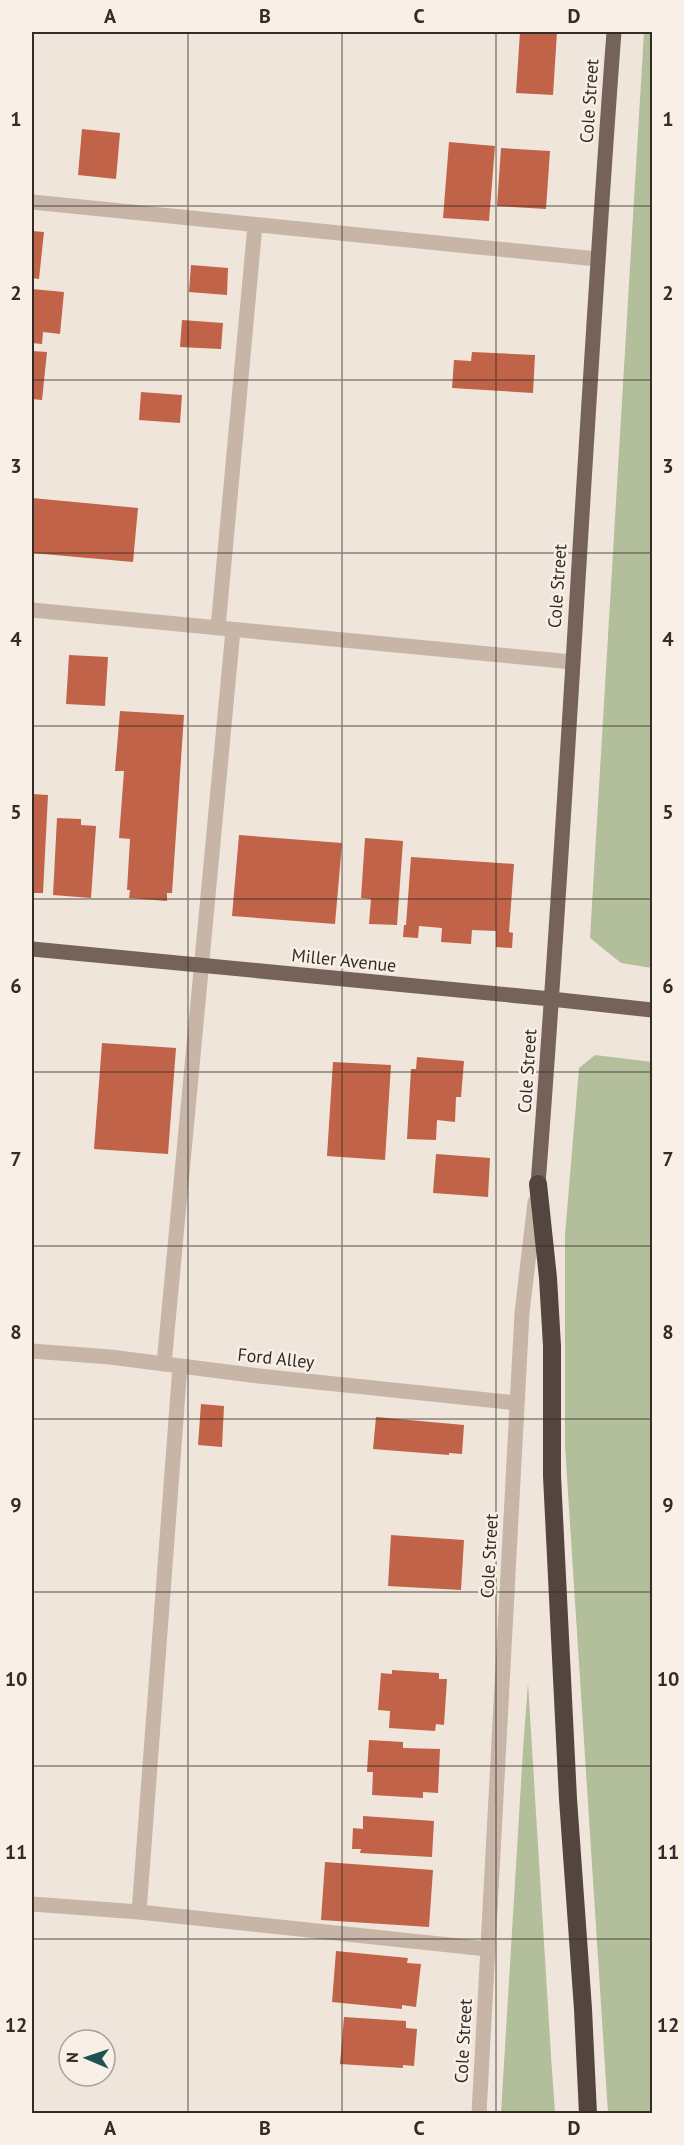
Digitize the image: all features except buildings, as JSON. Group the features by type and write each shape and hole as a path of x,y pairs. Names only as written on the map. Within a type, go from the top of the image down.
{"highway":[{"path":"538,1184 551,1323 552,1476 568,1799 588,2114"}],"main road":[{"name":"Cole Street","path":"538,1184 597,260 614,32"},
{"name":"Miller Avenue","path":"32,949 551,999 652,1011"}],"street":[{"path":"32,202 597,260"},
{"path":"164,1364 202,966 255,225"},
{"path":"32,610 572,662"},
{"name":"Cole Street","path":"478,2114 522,1313 538,1184"},
{"name":"Ford Alley","path":"32,1351 110,1357 517,1403"},
{"path":"139,1912 180,1366"},
{"path":"32,1904 139,1912 487,1949"}],"green space":[{"path":"644,32 652,32 652,968 621,963 590,938"},
{"path":"595,1055 652,1062 652,2113 608,2113 565,1446 565,1235 579,1068"},
{"path":"528,1683 555,2113 501,2113 523,1750"}]}
